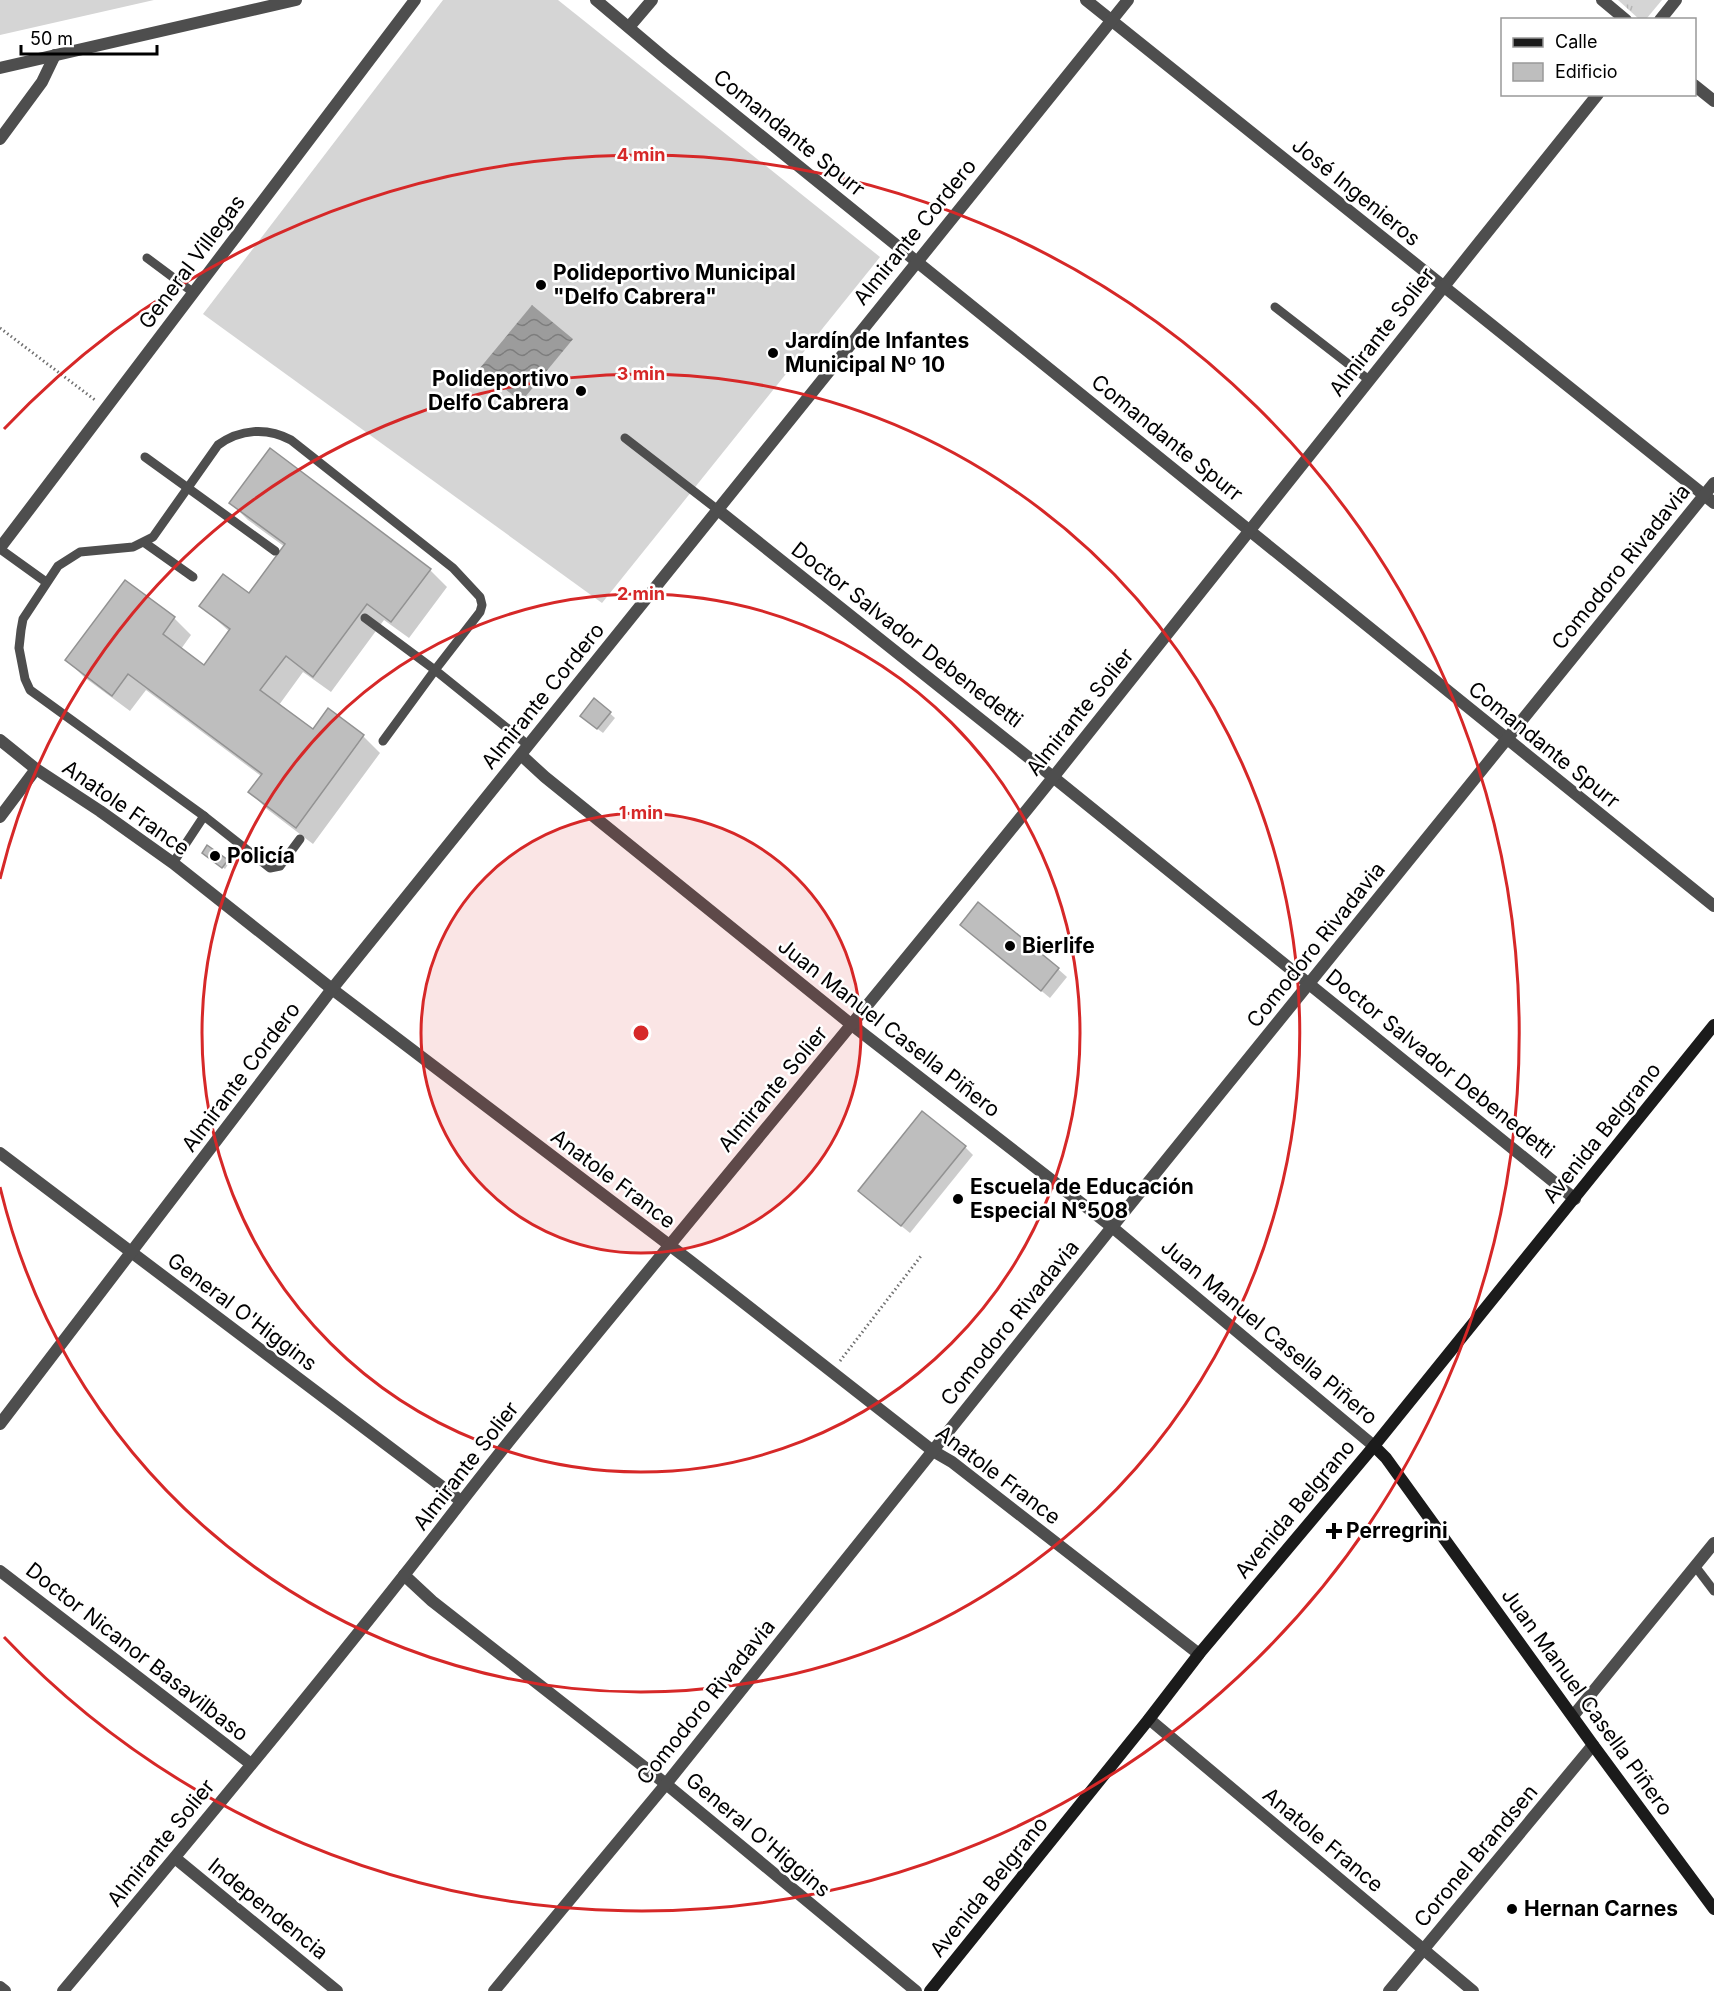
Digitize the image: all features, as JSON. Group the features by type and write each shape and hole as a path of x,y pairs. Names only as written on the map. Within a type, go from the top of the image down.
{"street":[{"path":"0,68 296,0"},
{"name":"General Villegas","path":"0,548 415,0"},
{"name":"Comandante Spurr","path":"596,0 1714,906"},
{"path":"629,27 652,0"},
{"name":"José Ingenieros","path":"1086,0 1709,499"},
{"name":"Almirante Cordero","path":"0,1424 332,989 1128,0"},
{"path":"1602,0 1624,18"},
{"path":"1662,18 1676,0"},
{"path":"0,139 42,82 55,55"},
{"path":"1696,86 1714,101"},
{"name":"Almirante Solier","path":"63,1991 175,1858 668,1246 852,1025 1053,777 1596,96"},
{"name":"Comodoro Rivadavia","path":"494,1991 666,1784 1112,1227 1507,740 1709,499 1714,483"},
{"name":"Doctor Salvador Debenedetti","path":"718,510 1053,777 1575,1199"},
{"name":"Anatole France","path":"0,740 36,769 100,810 173,863 332,989 933,1451 952,1462 1199,1654"},
{"name":"Juan Manuel Casella Piñero","path":"525,750 545,777 852,1025 1112,1227 1374,1446 1386,1458 1714,1909"},
{"path":"0,817 36,769"},
{"name":"Avenida Belgrano","path":"930,1991 1199,1654 1374,1446 1714,1025"},
{"name":"General O'Higgins","path":"0,1153 461,1501"},
{"path":"1573,1716 1714,1543"},
{"name":"Doctor Nicanor Basavilbaso","path":"0,1571 251,1764"},
{"name":"General O'Higgins","path":"404,1575 432,1601 666,1784 916,1991"},
{"name":"Anatole France","path":"1149,1719 1473,1991"},
{"name":"Coronel Brandsen","path":"1389,1991 1593,1745"},
{"name":"Independencia","path":"175,1858 337,1991"},
{"path":"0,1987 5,1991"}],"lane":[{"path":"147,258 194,293"},
{"path":"1275,307 1369,380"},
{"path":"300,839 279,866 270,868 204,816 30,690 24,679 19,648 23,619 58,566 80,552 133,547 153,537 218,445 228,437 258,431 271,432 291,440 453,568 480,597 482,605 480,612 383,741"},
{"path":"625,438 718,510"},
{"path":"145,458 275,551"},
{"path":"145,543 193,577"},
{"path":"0,548 46,582"},
{"path":"366,618 435,670 525,750"},
{"path":"173,863 204,816"},
{"path":"1695,1566 1714,1591"}],"path":[{"path":"0,328 106,408"},
{"path":"831,1372 921,1256"}],"green space":[{"path":"0,0 154,0 0,35"},
{"name":"Polideportivo Municipal \"Delfo Cabrera\"","path":"443,0 558,0 880,257 602,603 203,314"},
{"path":"1618,0 1662,0 1647,18 1638,18"}],"water":[{"path":"532,305 573,339 521,402 480,368"}],"building":[{"path":"270,448 431,569 391,622 367,604 313,677 286,656 260,690 313,729 328,708 364,735 296,828 248,792 262,774 128,674 112,696 65,660 125,580 175,617 163,634 204,665 230,629 199,606 223,574 249,593 285,544 229,503"},
{"path":"594,698 611,712 597,729 580,716"},
{"name":"Policía","path":"207,845 228,860 222,868 202,853"},
{"name":"Bierlife","path":"978,902 1059,968 1041,991 960,925"},
{"path":"922,1111 966,1146 901,1226 858,1191"}],"place":[{"name":"Polideportivo Municipal \"Delfo Cabrera\"","path":"541,285"},
{"name":"Jardín de Infantes Municipal Nº 10","path":"773,353"},
{"name":"Polideportivo Delfo Cabrera","path":"581,391"},
{"name":"Policía","path":"215,856"},
{"name":"Bierlife","path":"1010,946"},
{"name":"Escuela de Educación Especial N°508","path":"958,1199"},
{"name":"Perregrini","path":"1334,1531"},
{"name":"Hernan Carnes","path":"1512,1909"}]}
